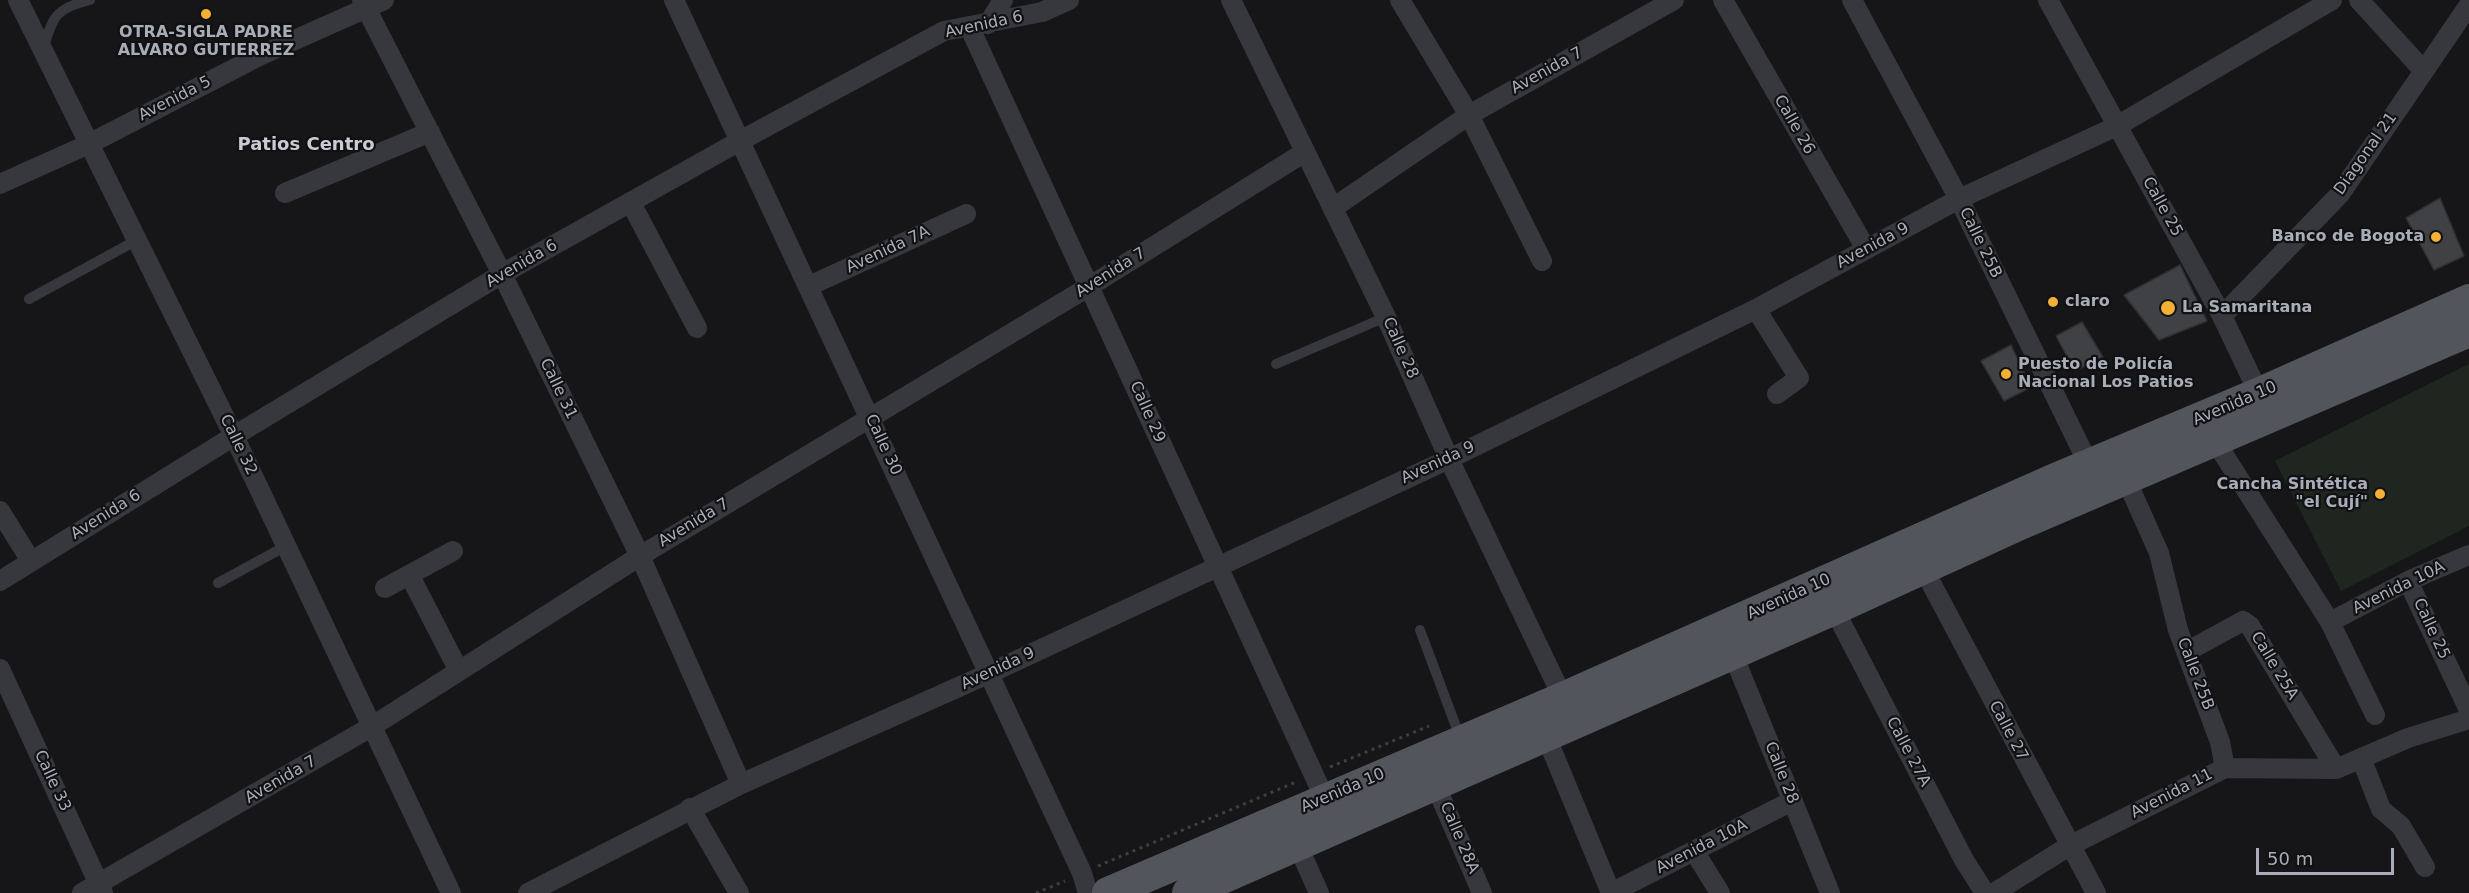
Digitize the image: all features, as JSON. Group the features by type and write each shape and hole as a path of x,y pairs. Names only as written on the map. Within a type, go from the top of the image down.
{"main road":[{"name":"Avenida 10","path":"1188,893 1923,568 2105,478 2265,405 2469,300"},
{"name":"Avenida 10","path":"1108,893 1563,698 2105,478 2215,441 2265,405 2469,331"}],"street":[{"name":"Calle 32","path":"18,0 234,436 451,893"},
{"name":"Avenida 5","path":"0,184 89,144 364,4 384,0"},
{"name":"Calle 30","path":"674,0 738,142 810,286 990,674 1082,873 1088,893"},
{"path":"978,25 1004,0"},
{"name":"Avenida 6","path":"0,581 502,274 738,142 944,31 1042,12 1069,0"},
{"name":"Calle 28","path":"1231,0 1386,317 1449,459 1563,698"},
{"path":"1400,0 1469,115 1542,261"},
{"name":"Avenida 7","path":"1333,208 1469,115 1674,0"},
{"name":"Calle 26","path":"1723,0 1866,249"},
{"name":"Calle 25B","path":"1852,0 2105,478 2159,553 2178,630 2220,742 2225,768"},
{"name":"Calle 25","path":"2048,0 2222,316 2265,405"},
{"name":"Avenida 9","path":"528,893 690,808 990,674 1449,459 1756,309 1959,200 2117,126 2332,0"},
{"path":"2359,0 2423,70"},
{"name":"Calle 31","path":"364,4 502,274 640,556 741,784"},
{"name":"Diagonal 21","path":"2222,316 2340,194 2469,5"},
{"name":"Calle 29","path":"978,25 1090,286 1216,567 1324,799"},
{"path":"285,193 430,132"},
{"name":"Avenida 7","path":"95,890 371,728 640,556 1090,286 1305,152"},
{"path":"631,203 697,328"},
{"name":"Avenida 7A","path":"810,286 966,214"},
{"path":"1756,309 1799,378 1777,394"},
{"path":"2215,441 2331,622 2374,715"},
{"path":"0,511 31,561"},
{"path":"385,588 453,552"},
{"name":"Avenida 10A","path":"2331,622 2408,581 2469,555"},
{"name":"Calle 27","path":"1923,568 2096,893"},
{"path":"410,576 459,671"},
{"name":"Calle 25","path":"2408,581 2469,710"},
{"name":"Calle 27A","path":"1834,609 1964,860 1985,893"},
{"name":"Calle 25A","path":"2186,652 2243,621 2250,626 2336,769"},
{"name":"Calle 28","path":"1732,652 1830,893"},
{"name":"Calle 33","path":"0,669 95,890"},
{"name":"Avenida 11","path":"1994,893 2069,846 2225,768 2336,769 2408,738 2469,719"},
{"path":"1546,736 1611,893"},
{"path":"2361,758 2381,809 2401,826 2426,867"},
{"name":"Calle 28A","path":"1435,784 1482,893"},
{"name":"Avenida 10A","path":"1611,893 1792,801"},
{"path":"690,808 739,893"},
{"path":"1298,846 1319,893"},
{"path":"1694,851 1720,893"}],"lane":[{"path":"43,51 50,22 67,5 90,0"},
{"path":"29,299 136,240"},
{"path":"1276,364 1386,317"},
{"path":"218,582 286,546"},
{"path":"1420,630 1462,740"}],"shaded area":[{"name":"Cancha Sintética \"el Cují\"","path":"2469,364 2469,526 2341,591 2275,461"}],"building":[{"name":"Banco de Bogota","path":"2440,198 2464,256 2434,270 2406,218"},
{"name":"La Samaritana","path":"2180,265 2207,321 2159,340 2124,295"},
{"path":"2082,322 2103,357 2075,371 2056,336"},
{"name":"Puesto de Policía Nacional Los Patios","path":"2011,345 2031,387 2004,401 1981,361"}],"place":[{"name":"OTRA-SIGLA PADRE ALVARO GUTIERREZ","path":"206,14"},
{"name":"Banco de Bogota","path":"2436,237"},
{"name":"claro","path":"2053,302"},
{"name":"La Samaritana","path":"2168,308"},
{"name":"Puesto de Policía Nacional Los Patios","path":"2006,374"},
{"name":"Cancha Sintética \"el Cují\"","path":"2380,494"}],"district":[{"name":"Patios Centro","path":"306,145"}]}
